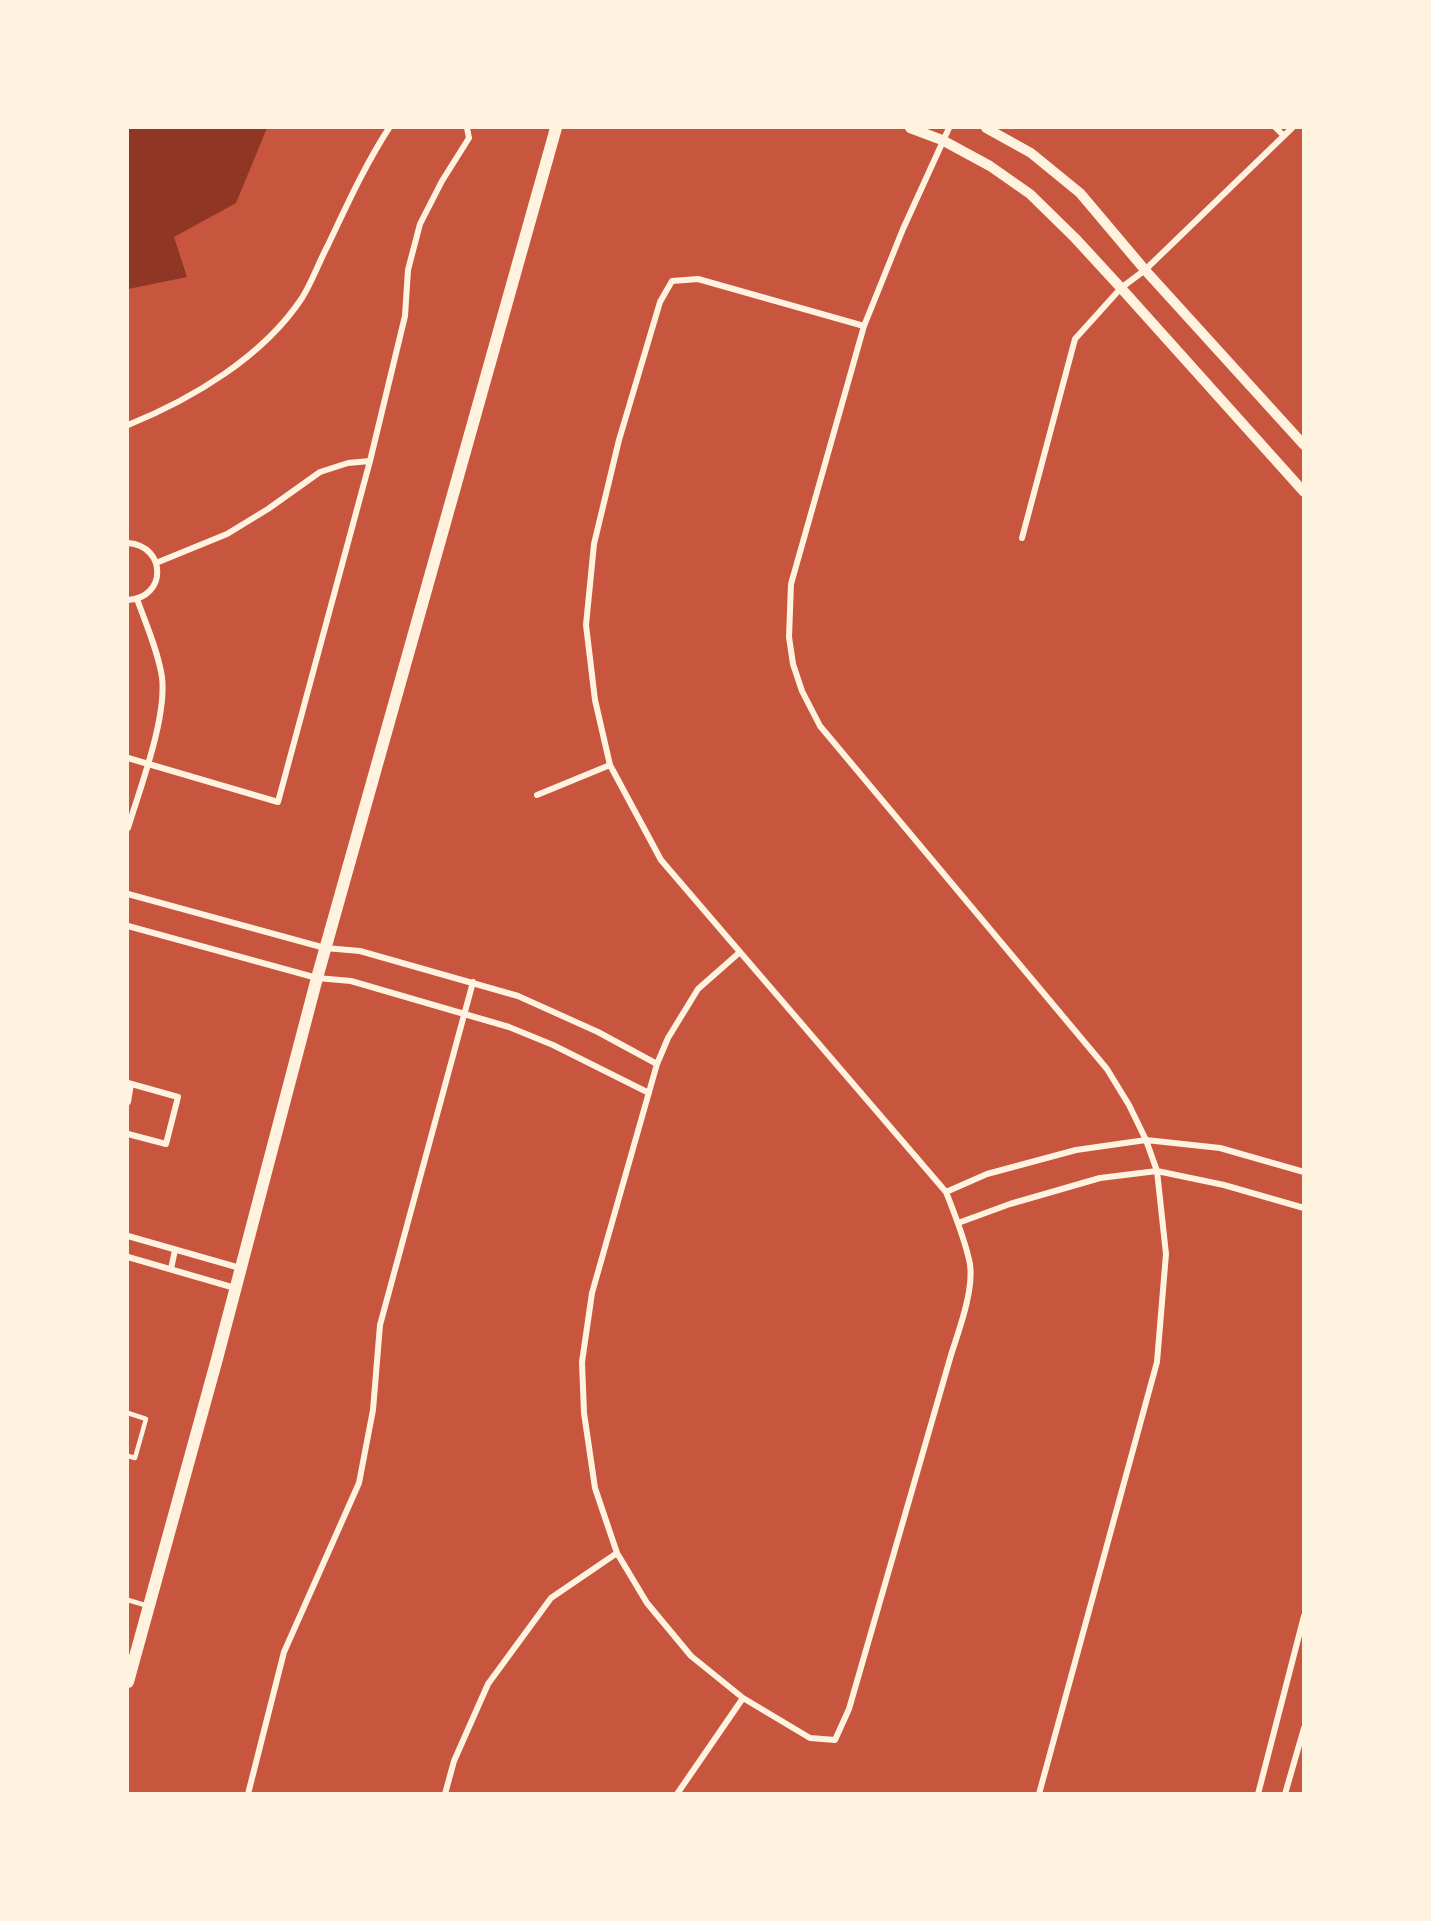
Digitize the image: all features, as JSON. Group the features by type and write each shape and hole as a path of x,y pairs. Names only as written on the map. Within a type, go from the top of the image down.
{"main road":[{"path":"128,1682 316,978 556,128"}],"street":[{"path":"128,425 207,385 267,341 284,323 303,296 368,161 389,128"},
{"path":"128,758 278,802 370,461 405,316 408,270 420,224 442,181 469,138 467,128"},
{"path":"910,128 942,140 990,166 1030,194 1122,288 1304,492"},
{"path":"948,128 903,229 864,326 791,584 789,637 802,691 820,726 1107,1069 1146,1140 1157,1171 1166,1254 1157,1362 1040,1794"},
{"path":"986,128 1031,153 1080,193 1145,270 1304,445"},
{"path":"1276,128 1283,135"},
{"path":"1022,538 1075,339 1122,288 1145,270 1292,128"},
{"path":"740,952 698,989 668,1038 657,1064 592,1293 582,1362 585,1413 595,1488 617,1553 647,1603 692,1656 743,1698 810,1738 835,1740 849,1709 966,1308 970,1266 958,1223 946,1192 740,952 661,860 610,765 595,700 586,625 594,544 619,440 660,302 672,281 698,279 864,326"},
{"path":"156,563 227,534 268,509 320,472 348,463 370,461"},
{"path":"128,543 143,547 153,557 157,570 154,585 150,591 137,599 128,600"},
{"path":"128,828 163,699 162,676 137,599"},
{"path":"537,795 610,765"},
{"path":"128,894 325,948 360,951 518,996 562,1014 657,1064"},
{"path":"128,926 316,978 351,981 509,1027 553,1045 649,1093"},
{"path":"248,1794 284,1652 359,1483 373,1410 380,1325 473,982"},
{"path":"128,1102 129,1084 178,1097 166,1144 128,1134"},
{"path":"946,1192 987,1174 1076,1150 1146,1140 1220,1148 1304,1172"},
{"path":"958,1223 1010,1204 1100,1178 1157,1171 1224,1185 1304,1208"},
{"path":"128,1236 240,1268"},
{"path":"171,1269 175,1250"},
{"path":"128,1257 235,1288"},
{"path":"445,1794 454,1761 488,1684 551,1598 617,1553"},
{"path":"1258,1794 1304,1616"},
{"path":"1295,1647 1304,1649"},
{"path":"677,1794 743,1698"},
{"path":"1285,1794 1304,1728"}],"lane":[{"path":"128,1413 146,1419 135,1458 128,1456"},
{"path":"128,1600 148,1606"}],"shaded area":[{"path":"128,128 267,128 236,203 174,237 187,277 128,289"}]}
